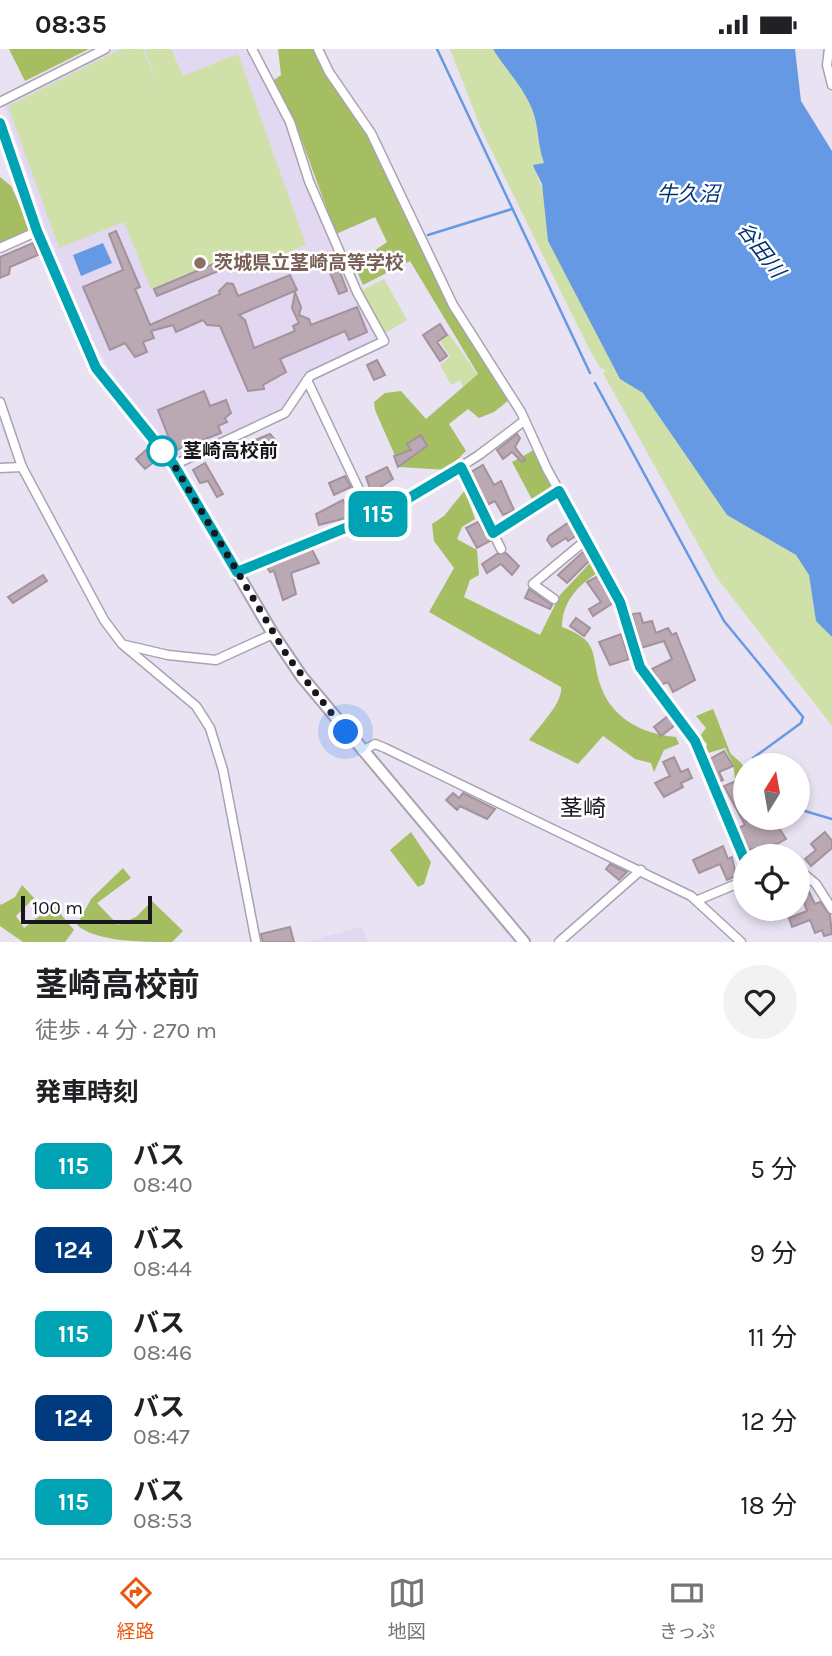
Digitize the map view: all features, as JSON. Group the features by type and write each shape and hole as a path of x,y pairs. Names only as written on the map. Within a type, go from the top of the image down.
{"street":[{"path":"0,102 104,49"},
{"path":"174,465 285,413 307,380 336,362 384,341 357,292 309,181 290,123 253,49"},
{"path":"318,49 371,133 441,283 524,421 620,602 640,667 695,741 738,844"},
{"path":"829,49 827,65 832,85"},
{"path":"0,123 37,231 96,368 174,465 273,634 302,677 524,942"},
{"path":"0,248 37,231"},
{"path":"307,380 372,517"},
{"path":"0,402 22,467 90,599 122,644 196,706 210,728 223,770 256,942"},
{"path":"237,572 409,500 461,467 524,421"},
{"path":"0,468 22,467"},
{"path":"461,467 501,549"},
{"path":"493,533 559,491"},
{"path":"554,599 533,584 586,540"},
{"path":"122,644 168,655 216,660 273,634"},
{"path":"362,751 375,744 386,748 641,870 698,900 741,942"},
{"path":"559,942 641,870"},
{"path":"810,879 832,909"},
{"path":"698,900 733,885"}],"shaded area":[{"name":"茨城県立茎崎高等学校","path":"115,49 248,49 287,127 305,183 354,295 377,336 375,340 303,375 284,411 179,458 120,386 93,342 47,231 4,105"},
{"path":"361,927 369,942 306,942"}],"green space":[{"path":"9,49 89,49 25,81"},
{"path":"121,49 143,49 159,86 145,49 171,49 183,76 238,54 306,245 242,271 235,254 151,289 124,222 59,248 8,106"},
{"path":"278,49 313,49 318,61 357,114 449,305 509,400 494,412 479,418 468,409 449,424 466,451 447,470 400,467 374,402 385,393 401,391 426,419 478,374 410,261 363,285 354,265 387,242 375,217 336,234 295,122 271,82 281,75"},
{"path":"450,49 493,49 528,101 536,123 544,163 534,165 534,168 620,379 643,392 727,515 796,555 809,574 816,620 832,637 832,726 717,578 603,373 606,370 600,368 589,349 482,131"},
{"path":"0,177 11,186 31,230 0,244"},
{"path":"384,279 407,320 385,333 361,291"},
{"path":"449,334 478,375 463,387 460,380 451,385 440,365 450,357 440,341"},
{"path":"534,450 556,491 534,503 512,462"},
{"path":"465,490 475,519 462,527 457,539 477,550 479,575 470,580 464,597 540,635 560,595 590,563 599,572 584,583 568,602 562,627 582,637 591,648 604,694 619,714 651,732 676,737 679,744 664,750 654,772 651,763 635,759 603,736 578,764 529,740 554,707 561,687 429,612 454,568 434,541 432,524 444,516"},
{"path":"713,709 733,756 733,764 725,748 705,754 707,744 700,736 706,728 696,716"},
{"path":"411,832 431,862 424,884 418,887 390,850"},
{"path":"123,868 131,878 97,903 118,925 136,917 152,901 183,931 172,942 107,938 85,931 77,925 91,899"},
{"path":"22,885 34,898 16,916 24,928 53,905 74,930 65,942 23,942 0,926 0,903 1,905 15,897"}],"water":[{"name":"牛久沼","path":"493,49 795,49 801,101 832,151 832,637 816,621 809,575 796,555 727,515 643,393 620,379 548,241 542,184 533,165 544,163 534,115 524,93"},
{"path":"103,243 112,263 81,276 73,255"}],"building":[{"path":"116,231 140,287 135,289 150,325 220,294 219,291 227,283 233,284 238,296 290,275 297,290 239,315 245,320 254,348 295,331 293,326 299,323 292,308 295,292 301,307 299,315 309,319 311,325 357,307 367,332 349,340 345,331 280,359 286,372 263,385 264,389 248,391 220,326 207,325 203,320 176,332 173,325 151,331 154,338 143,342 147,352 135,357 125,343 110,350 83,287 123,270 109,234"},
{"path":"33,243 38,255 10,267 9,274 0,278 0,257"},
{"path":"218,262 221,270 157,296 154,289"},
{"path":"337,264 347,291 339,294 328,268"},
{"path":"440,324 447,335 437,342 447,356 440,361 423,335"},
{"path":"377,360 385,375 374,380 367,365"},
{"path":"204,391 210,406 226,400 231,413 225,418 227,422 218,426 221,433 174,451 158,410"},
{"path":"270,434 277,442 261,452 255,440"},
{"path":"517,434 520,438 515,447 525,460 522,462 512,452 503,459 497,450"},
{"path":"421,435 427,446 398,467 394,456 411,450 407,444"},
{"path":"146,450 155,461 145,469 136,459"},
{"path":"205,463 223,494 217,497 208,481 200,483 193,470"},
{"path":"483,465 494,485 501,481 514,510 503,515 495,501 487,505 471,472"},
{"path":"387,467 393,479 379,488 384,499 375,503 366,477"},
{"path":"345,476 351,487 334,495 329,483"},
{"path":"343,500 348,512 354,510 357,515 319,525 316,514"},
{"path":"478,522 490,541 477,548 466,528"},
{"path":"569,522 576,536 568,541 566,538 552,547 547,540 549,536"},
{"path":"311,548 319,563 291,573 296,594 283,600 274,571 270,572 267,567"},
{"path":"584,551 590,560 567,583 558,575"},
{"path":"506,553 519,566 512,575 501,564 487,573 482,564 497,554"},
{"path":"43,575 47,581 13,603 8,597"},
{"path":"598,576 613,603 593,616 589,609 601,602 587,582"},
{"path":"529,589 552,605 550,609 525,598"},
{"path":"640,613 643,623 652,621 656,633 668,628 672,635 676,633 695,680 673,692 668,682 661,685 652,669 672,659 664,641 641,648 632,614"},
{"path":"576,618 590,628 584,636 570,626"},
{"path":"621,634 629,659 610,665 599,642"},
{"path":"668,716 675,725 661,736 654,727"},
{"path":"724,751 733,766 719,772 723,780 719,782 710,759"},
{"path":"674,757 681,772 688,769 692,778 681,783 683,787 664,797 655,783 670,776 663,762"},
{"path":"733,782 733,803 724,786"},
{"path":"453,793 459,798 463,793 495,809 487,819 460,806 457,810 446,800"},
{"path":"739,830 780,830 786,839 777,844 745,844"},
{"path":"825,832 832,841 832,848 811,866 810,855 816,850 811,844"},
{"path":"723,846 728,859 732,857 733,877 727,880 720,864 699,873 693,860"},
{"path":"610,864 627,872 619,880 606,869"},
{"path":"810,894 815,904 820,902 830,915 832,934 824,936 822,930 815,933 810,920"},
{"path":"790,921 807,921 792,927"},
{"path":"290,927 294,942 263,942 261,934"}],"waterway":[{"path":"437,49 590,373"},
{"path":"428,235 512,209"},
{"path":"595,383 724,621 803,717 801,723 760,753"},
{"path":"810,813 832,819"}],"bus line":[{"name":"115","path":"0,123 37,231 96,368 105,383 174,465 237,572 387,511 461,467 493,533 559,491 620,602 640,667 695,741 739,844"}],"place":[{"name":"茨城県立茎崎高等学校","path":"200,263"},
{"name":"茎崎高校前","path":"162,451"}],"district":[{"name":"茎崎","path":"583,808"}],"route":[{"path":"162,451 157,445 174,465 288,657 346,732"}],"water label":[{"name":"谷田川","path":"761,250"}]}
